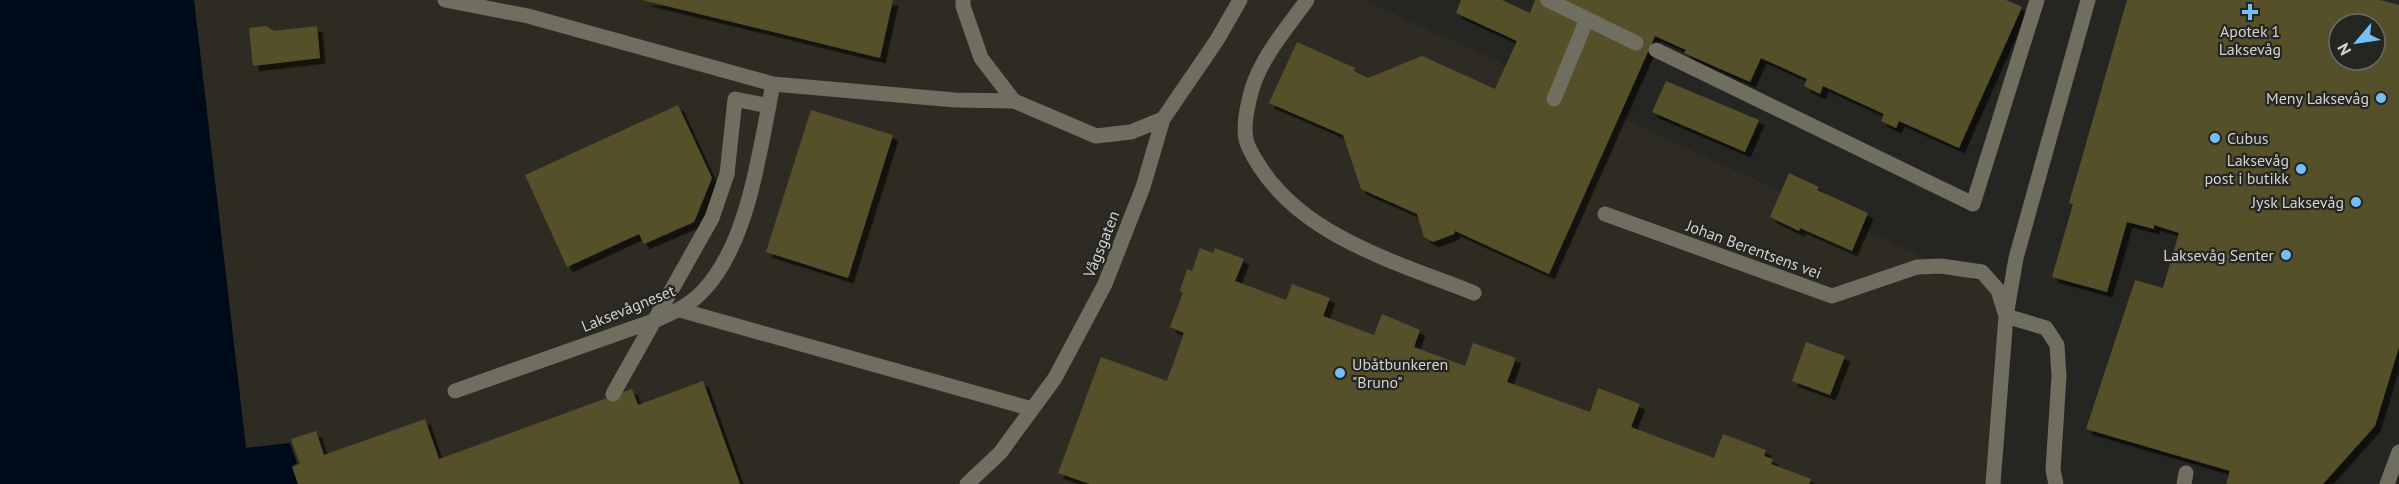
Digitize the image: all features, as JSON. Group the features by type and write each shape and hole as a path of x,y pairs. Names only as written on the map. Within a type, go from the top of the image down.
{"street":[{"path":"445,0 528,16 773,84 955,100 1014,101 1096,136 1131,132 1163,119"},
{"path":"963,0 981,58 1014,101"},
{"name":"Vågsgaten","path":"967,484 1000,453 1055,378 1105,284 1143,187 1163,119 1217,40 1240,0"},
{"path":"1307,0 1263,62 1251,90 1246,139 1254,158 1274,189 1303,214 1361,248 1474,293"},
{"path":"1548,0 1636,43"},
{"path":"1656,50 1973,204 2037,0"},
{"name":"Johan Berentsens vei","path":"1993,484 2006,316 2016,258 2088,0"},
{"path":"1554,99 1587,19"},
{"name":"Laksevågneset","path":"455,391 680,310 701,293 716,276 734,244 748,198 773,84"},
{"path":"613,394 712,218 727,174 735,99 769,106"},
{"name":"Johan Berentsens vei","path":"1605,214 1832,296 1917,267 1941,266 1982,272 1998,290 2006,316"},
{"path":"680,310 1032,409"},
{"path":"2006,316 2046,328 2057,345 2059,376 2053,470 2056,484"},
{"path":"2387,484 2399,452"}],"shaded area":[{"path":"194,0 1364,0 2007,295 1996,484 298,484 291,465 246,449"}],"water":[{"path":"0,0 194,0 246,448 290,443 297,463 292,466 298,484 0,484"}],"building":[{"path":"642,0 893,0 880,58"},
{"path":"1461,0 1502,0 1530,13 1535,0 2006,0 2022,7 1959,148 1899,121 1896,128 1881,121 1884,114 1823,86 1820,94 1804,86 1807,79 1761,58 1750,82 1684,53 1686,50 1655,36 1549,274 1455,231 1454,234 1433,242 1424,237 1417,214 1361,189 1343,135 1269,103 1297,42 1355,68 1354,71 1368,78 1422,56 1495,89 1517,41 1456,13"},
{"name":"Laksevåg Senter","path":"2127,0 2380,0 2399,5 2399,347 2375,426 2323,484 2226,484 2230,471 2086,429 2135,280 2163,288 2179,233 2154,225 2154,229 2127,222 2107,292 2052,277 2073,204 2069,203"},
{"path":"266,26 274,31 317,26 320,58 253,66 249,28"},
{"path":"1666,81 1759,120 1745,152 1652,112"},
{"path":"678,105 712,178 694,222 644,244 639,234 567,267 525,175"},
{"path":"811,110 893,135 848,278 766,252"},
{"path":"1789,173 1819,187 1817,190 1868,213 1852,251 1800,228 1799,231 1770,217"},
{"name":"Ubåtbunkeren \"Bruno\"","path":"1200,248 1213,253 1215,248 1244,259 1235,281 1286,300 1292,284 1330,298 1323,316 1374,335 1382,314 1420,330 1414,347 1465,366 1473,343 1516,358 1507,382 1590,412 1598,388 1640,404 1631,427 1714,458 1723,434 1766,450 1764,456 1773,459 1771,464 1811,479 1809,484 1090,484 1058,473 1101,357 1167,381 1184,333 1170,327 1183,293 1180,291 1187,269 1192,271"},
{"path":"1806,342 1845,356 1830,395 1792,381"},
{"path":"703,381 740,484 298,484 292,467 300,464 291,439 316,431 324,455 425,419 439,459 632,389 638,405"}],"place":[{"name":"Apotek 1 Laksevåg","path":"2250,12"},
{"name":"Meny Laksevåg","path":"2381,98"},
{"name":"Cubus","path":"2215,138"},
{"name":"Laksevåg post i butikk","path":"2301,169"},
{"name":"Jysk Laksevåg","path":"2356,202"},
{"name":"Laksevåg Senter","path":"2286,255"},
{"name":"Ubåtbunkeren \"Bruno\"","path":"1340,373"}]}
